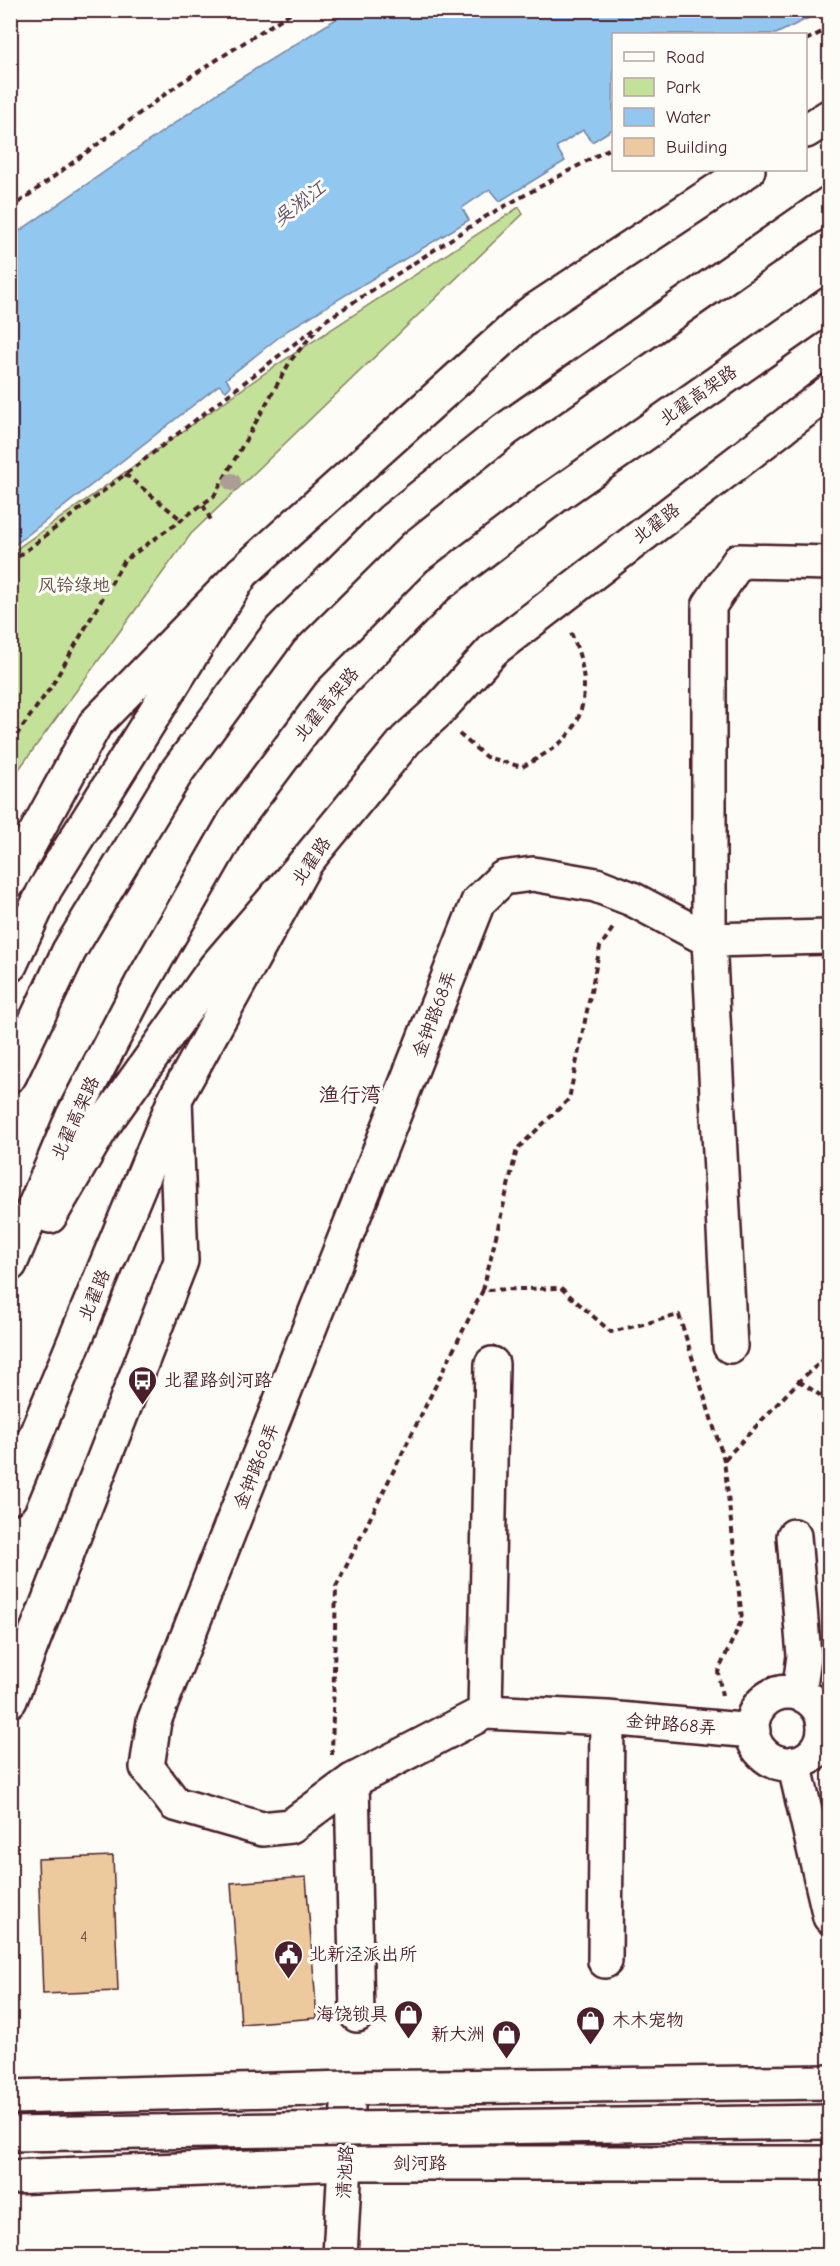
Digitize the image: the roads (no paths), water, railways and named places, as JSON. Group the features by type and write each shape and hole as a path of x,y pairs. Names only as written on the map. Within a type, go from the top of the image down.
{"main road":[{"path":"807,130 830,116"},
{"path":"10,880 95,724 242,573 531,313 746,171"},
{"path":"10,1075 69,951 178,770 281,630 392,520 505,430 830,203"},
{"name":"北翟高架路","path":"10,1264 73,1116 141,985 235,821 331,693 438,585 679,408 830,304"},
{"name":"北翟路","path":"10,1497 176,1099 306,862 406,740 437,712 492,650 830,391"},
{"path":"730,1346 709,940 709,606 739,561 830,562"},
{"path":"10,965 45,889 242,573"},
{"path":"10,1282 102,1127 215,968 306,862"},
{"name":"金钟路68弄","path":"740,1730 607,1718 485,1712 342,1788 291,1826 262,1829 175,1804 147,1767 154,1721 478,902 503,878 533,874 596,885 632,899 709,940 830,937"},
{"path":"10,1700 181,1261 176,1099"},
{"path":"485,1712 492,1364"},
{"path":"794,1536 804,1656 799,1694"},
{"path":"787,1692 799,1694 810,1700 819,1709 827,1729 820,1745 812,1755 794,1763 777,1762 766,1757 740,1730 764,1701 774,1695 787,1692"},
{"path":"605,1962 607,1718"},
{"path":"794,1763 830,1917"},
{"path":"342,1788 357,2015"},
{"path":"10,2097 349,2088 830,2082"},
{"name":"清池路","path":"340,2256 349,2088"},
{"path":"10,2134 830,2122"},
{"name":"剑河路","path":"10,2177 345,2163 830,2163"}],"water":[{"name":"吴淞江","path":"349,11 823,11 778,33 612,33 612,130 592,142 583,130 556,147 565,161 500,201 490,189 462,208 469,220 288,330 226,379 231,386 226,391 219,385 11,548 11,237 228,86"}],"place":[{"name":"北翟路剑河路","path":"143,1406"},
{"name":"北新泾派出所","path":"288,1980"},
{"name":"海饶锁具","path":"409,2040"},
{"name":"木木宠物","path":"591,2046"},
{"name":"新大洲","path":"506,2060"}],"district":[{"name":"渔行湾","path":"350,1095"}],"park label":[{"name":"风铃绿地","path":"74,585"}]}
